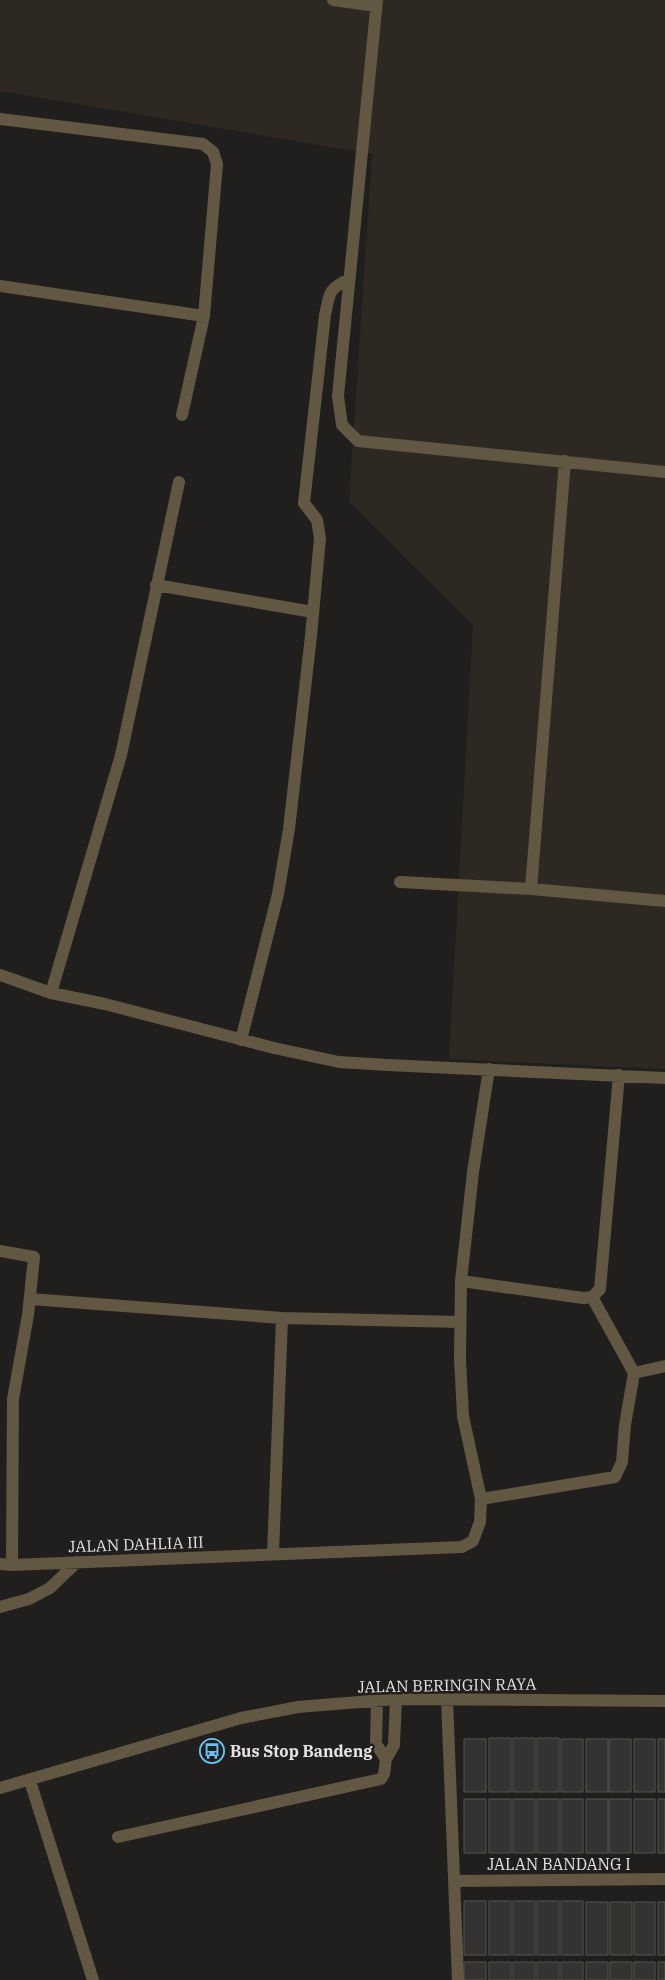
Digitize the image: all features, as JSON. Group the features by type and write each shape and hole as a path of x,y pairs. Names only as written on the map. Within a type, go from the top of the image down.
{"street":[{"path":"333,0 377,3 338,396 342,425 358,441 665,472"},
{"path":"0,119 203,144 213,152 217,164 204,316 182,415"},
{"path":"241,1040 278,894 289,829 314,612 320,538 317,520 304,503 325,315 334,286 349,280"},
{"path":"0,286 204,316"},
{"path":"532,889 565,461"},
{"path":"51,993 121,755 179,482"},
{"path":"156,585 314,612"},
{"path":"400,882 532,889 665,901"},
{"path":"0,975 51,993 105,1004 241,1040 339,1062 388,1066 665,1078"},
{"path":"489,1070 461,1281 460,1322 463,1416 481,1499 615,1477 622,1462 625,1425 634,1374 592,1297"},
{"path":"461,1281 582,1298 592,1297 600,1289 619,1075"},
{"path":"0,1251 34,1257 30,1299 13,1399 6,1565"},
{"path":"30,1299 282,1318 460,1322"},
{"path":"273,1554 282,1318"},
{"path":"634,1374 665,1366"},
{"name":"JALAN DAHLIA III","path":"6,1565 462,1547 473,1541 480,1522 481,1499"},
{"path":"0,1607 29,1599 50,1588 77,1562"},
{"path":"118,1837 381,1779 384,1774 386,1759 394,1745 396,1699"},
{"name":"JALAN BERINGIN RAYA","path":"0,1788 30,1781 241,1718 298,1707 396,1699 665,1700"},
{"path":"447,1699 458,1980"},
{"path":"377,1700 376,1744 386,1759"},
{"path":"30,1781 93,1980"},
{"name":"JALAN BANDANG I","path":"454,1881 665,1879"}],"shaded area":[{"path":"0,0 665,0 665,1069 449,1059 473,625 349,502 372,154 0,91"}],"building":[{"path":"489,1738 511,1738 511,1792 489,1792"},
{"path":"513,1738 535,1738 535,1792 513,1792"},
{"path":"537,1738 559,1738 559,1792 537,1792"},
{"path":"464,1739 486,1739 486,1792 464,1792"},
{"path":"561,1739 583,1739 583,1792 561,1792"},
{"path":"586,1739 608,1739 608,1792 586,1792"},
{"path":"609,1739 631,1739 631,1792 609,1792"},
{"path":"634,1739 655,1739 655,1792 634,1792"},
{"path":"658,1739 665,1739 665,1792 658,1792"},
{"path":"464,1799 486,1799 486,1853 464,1853"},
{"path":"489,1799 511,1799 511,1853 489,1853"},
{"path":"513,1799 535,1799 535,1853 513,1853"},
{"path":"537,1799 559,1799 559,1853 537,1853"},
{"path":"561,1799 583,1799 583,1853 561,1853"},
{"path":"586,1799 608,1799 608,1853 586,1853"},
{"path":"609,1799 631,1799 631,1853 609,1853"},
{"path":"634,1799 655,1799 655,1853 634,1853"},
{"path":"658,1799 665,1799 665,1853 658,1853"},
{"path":"464,1901 486,1901 486,1955 464,1955"},
{"path":"489,1901 511,1901 511,1955 489,1955"},
{"path":"513,1901 535,1901 535,1955 513,1955"},
{"path":"537,1901 559,1901 559,1955 537,1955"},
{"path":"561,1901 583,1901 583,1955 561,1955"},
{"path":"586,1902 608,1902 608,1955 586,1955"},
{"path":"610,1902 632,1902 632,1955 610,1955"},
{"path":"634,1902 655,1902 655,1955 634,1955"},
{"path":"658,1902 665,1902 665,1955 658,1955"},
{"path":"464,1962 486,1962 486,1980 464,1980"},
{"path":"489,1962 511,1962 511,1980 489,1980"},
{"path":"513,1962 535,1962 535,1980 513,1980"},
{"path":"537,1962 559,1962 559,1980 537,1980"},
{"path":"561,1962 583,1962 583,1980 561,1980"},
{"path":"586,1962 608,1962 608,1980 586,1980"},
{"path":"610,1962 632,1962 632,1980 610,1980"},
{"path":"634,1962 655,1962 655,1980 634,1980"},
{"path":"658,1962 665,1962 665,1980 658,1980"}],"place":[{"name":"Bus Stop Bandeng","path":"212,1751"}]}
